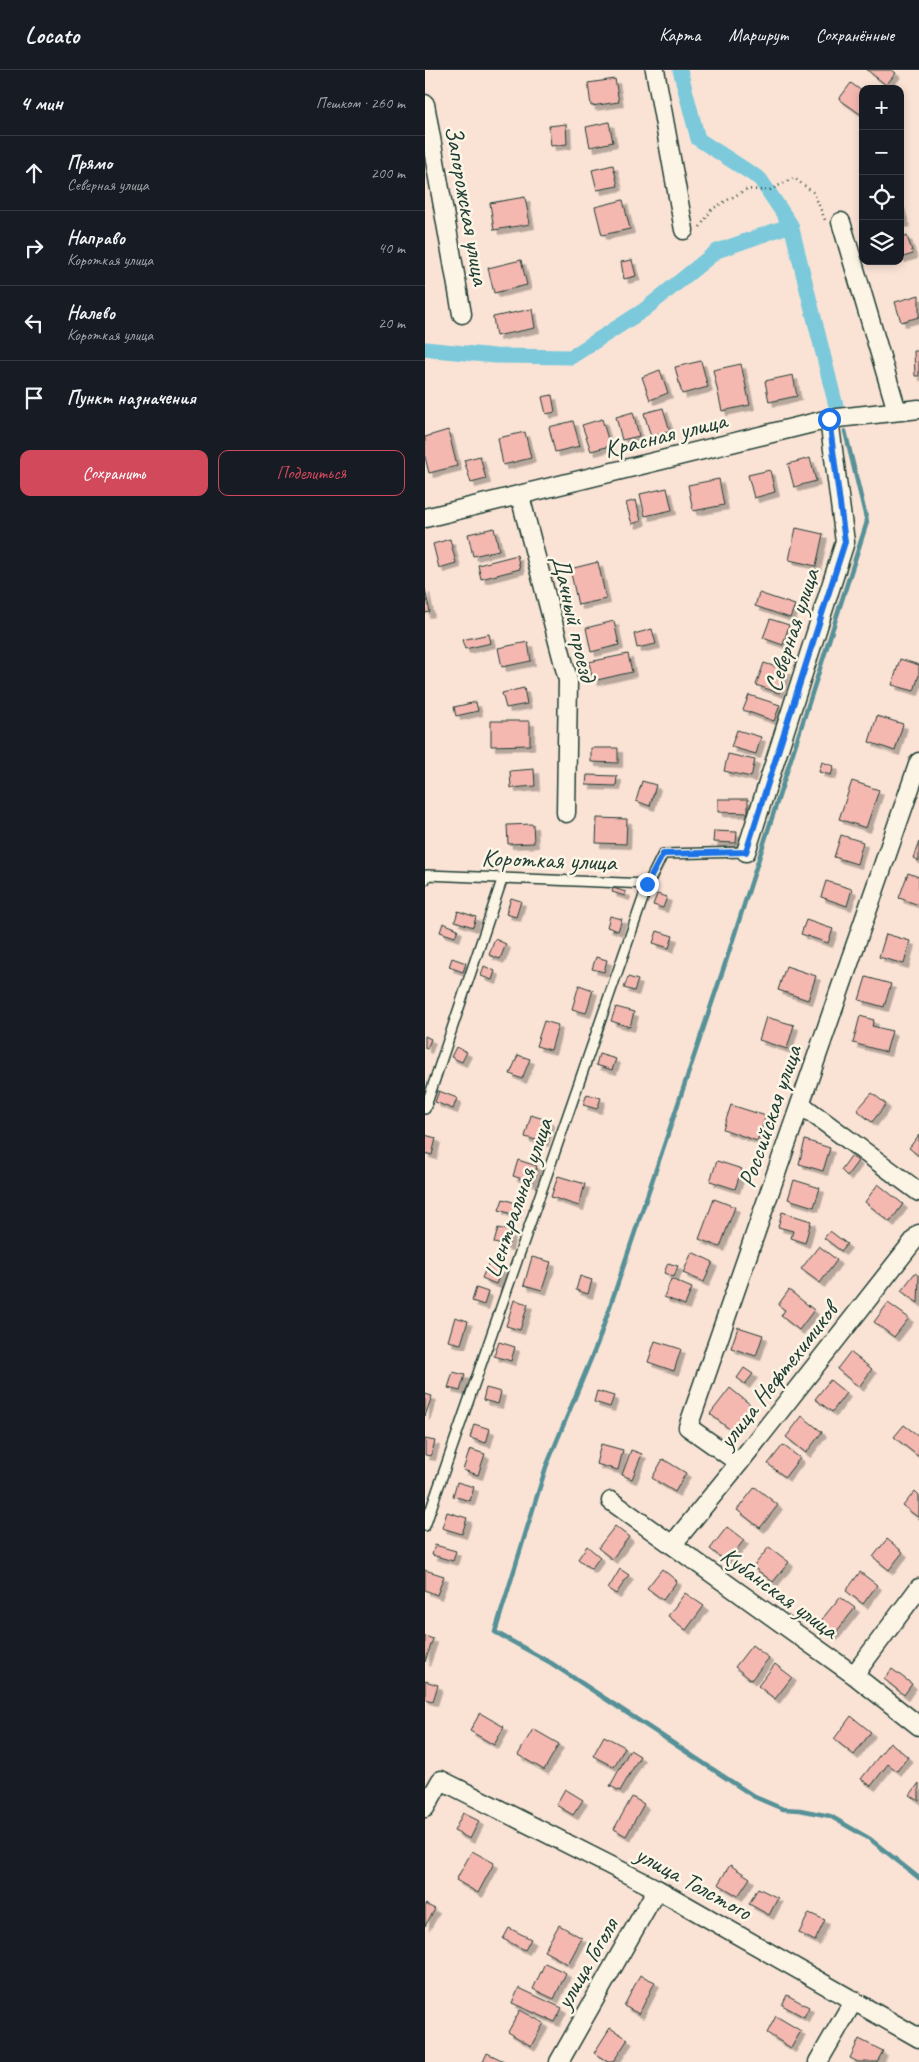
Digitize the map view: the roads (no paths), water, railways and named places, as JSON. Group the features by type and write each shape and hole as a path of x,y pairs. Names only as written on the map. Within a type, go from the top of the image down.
{"street":[{"path":"655,70 684,230"},
{"name":"Запорожская улица","path":"425,104 462,314"},
{"path":"834,223 897,411"},
{"name":"Красная улица","path":"425,518 829,419 919,409"},
{"name":"Северная улица","path":"746,852 845,542 829,419"},
{"name":"Дачный проезд","path":"520,496 567,680 566,813"},
{"name":"Российская улица","path":"739,1463 688,1427 919,762"},
{"path":"800,1104 919,1192"},
{"name":"улица Нефтехимиков","path":"672,1545 919,1234"},
{"name":"Кубанская улица","path":"611,1501 854,1675 919,1726"},
{"path":"854,1675 919,1588"},
{"name":"улица Толстого","path":"426,1802 441,1780 657,1889 919,2038"},
{"name":"улица Гоголя","path":"559,2062 657,1889"},
{"path":"818,2062 854,2000"}],"lane":[{"name":"Короткая улица","path":"425,880 427,875 647,884 663,854 746,852"},
{"path":"425,1109 503,877"},
{"name":"Центральная улица","path":"425,1526 647,884"}],"waterway":[{"path":"680,70 698,139 760,179 791,225 836,406"},
{"path":"425,349 495,356 571,357 644,310 717,251 791,225"},
{"path":"845,431 867,522 726,961 598,1342 546,1467 495,1632 551,1663 755,1797 783,1809 800,1810 830,1816 870,1839 919,1878"}]}
